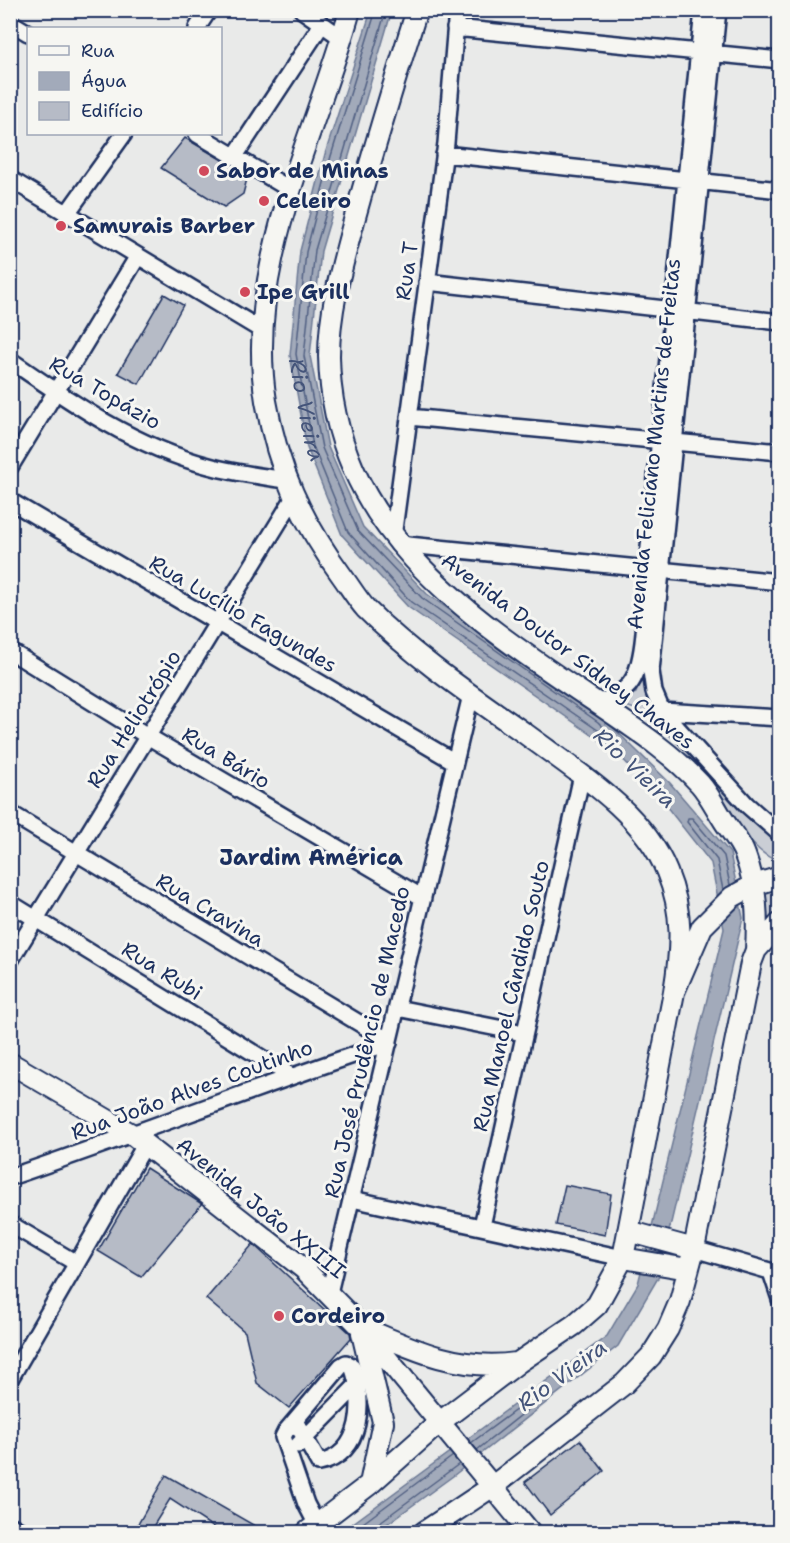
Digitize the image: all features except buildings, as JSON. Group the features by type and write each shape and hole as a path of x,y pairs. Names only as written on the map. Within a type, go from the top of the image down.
{"main road":[{"path":"312,1529 370,1484 440,1422 519,1362 574,1325 597,1305 628,1259 682,948 679,914 667,871 633,817 582,775 423,659 365,608 324,553 293,499 286,480 266,400 262,331 275,244 350,10"},
{"name":"Avenida Doutor Sidney Chaves","path":"417,10 371,156 336,288 329,355 334,402 344,444 360,484 395,540 434,582 516,648 660,749 700,784 744,852 759,911 756,950 690,1247 683,1268 680,1301 668,1329 651,1356 624,1384 493,1486 424,1533"},
{"path":"744,852 780,872"},
{"path":"674,992 702,927 732,897 754,885 780,877"},
{"path":"756,950 780,923"},
{"name":"Avenida João XXIII","path":"10,1063 139,1140 304,1269 361,1327 530,1533"},
{"path":"633,1232 690,1247"},
{"path":"628,1259 683,1268"},
{"path":"361,1327 426,1355 467,1365 492,1366 519,1362"},
{"path":"361,1327 383,1422 370,1484"}],"street":[{"path":"197,27 209,10"},
{"path":"302,10 342,38"},
{"name":"Rua T","path":"395,540 444,154 457,10"},
{"name":"Avenida Feliciano Martins de Freitas","path":"597,703 623,691 631,683 638,669 653,568 682,311 705,53 703,10"},
{"name":"Avenida Feliciano Martins de Freitas","path":"705,53 718,10"},
{"path":"10,22 27,32"},
{"path":"235,156 322,24"},
{"path":"455,28 780,60"},
{"path":"68,212 123,135"},
{"path":"200,135 291,190"},
{"path":"444,154 694,183 780,190"},
{"path":"10,179 262,331"},
{"path":"10,466 138,256"},
{"path":"427,282 780,322"},
{"name":"Rua Topázio","path":"10,360 116,429 172,454 208,466 286,480"},
{"path":"409,417 780,452"},
{"name":"Rua Heliotrópio","path":"10,961 293,499"},
{"name":"Rua Lucílio Fagundes","path":"10,501 455,762"},
{"path":"395,540 780,582"},
{"name":"Avenida Feliciano Martins de Freitas","path":"653,568 651,671 654,692 662,711 747,805 780,834"},
{"name":"Rua Bário","path":"10,651 149,737 423,898"},
{"name":"Rua José Prudêncio de Macedo","path":"329,1293 471,696"},
{"path":"662,711 780,718"},
{"name":"Rua Manoel Cândido Souto","path":"482,1226 582,775"},
{"name":"Rua Cravina","path":"10,813 389,1042"},
{"name":"Rua Rubi","path":"10,903 291,1076"},
{"path":"397,1008 523,1033"},
{"name":"Rua João Alves Coutinho","path":"10,1177 139,1140 291,1076 389,1042"},
{"path":"12,1375 76,1263 139,1140"},
{"path":"352,1199 628,1259"},
{"path":"10,1224 76,1263"},
{"path":"690,1247 775,1273 780,1299"},
{"path":"295,1421 319,1463 333,1460 351,1440 359,1420 359,1383 352,1366 346,1363 341,1366 295,1421 283,1437 312,1529"},
{"path":"287,1455 359,1383"},
{"path":"10,1525 22,1533"}],"shaded area":[{"path":"646,661 645,683 651,701 752,819 779,844 779,862 767,856 747,837 711,779 669,735 645,714 615,702 636,693"},
{"path":"779,883 779,912 768,922 766,899 762,890"}],"water":[{"name":"Rio Vieira","path":"392,10 321,251 310,356 328,447 363,527 427,594 602,717 670,783 730,853 743,918 658,1278 618,1346 453,1476 376,1532 341,1532 607,1336 638,1284 724,929 711,863 659,797 615,751 408,607 342,535 307,448 290,355 300,251 325,154 371,11"}],"place":[{"name":"Sabor de Minas","path":"204,171"},
{"name":"Celeiro","path":"264,201"},
{"name":"Samurais Barber","path":"61,226"},
{"name":"Ipe Grill","path":"245,292"},
{"name":"Cordeiro","path":"279,1316"}],"district":[{"name":"Jardim América","path":"311,857"}]}
